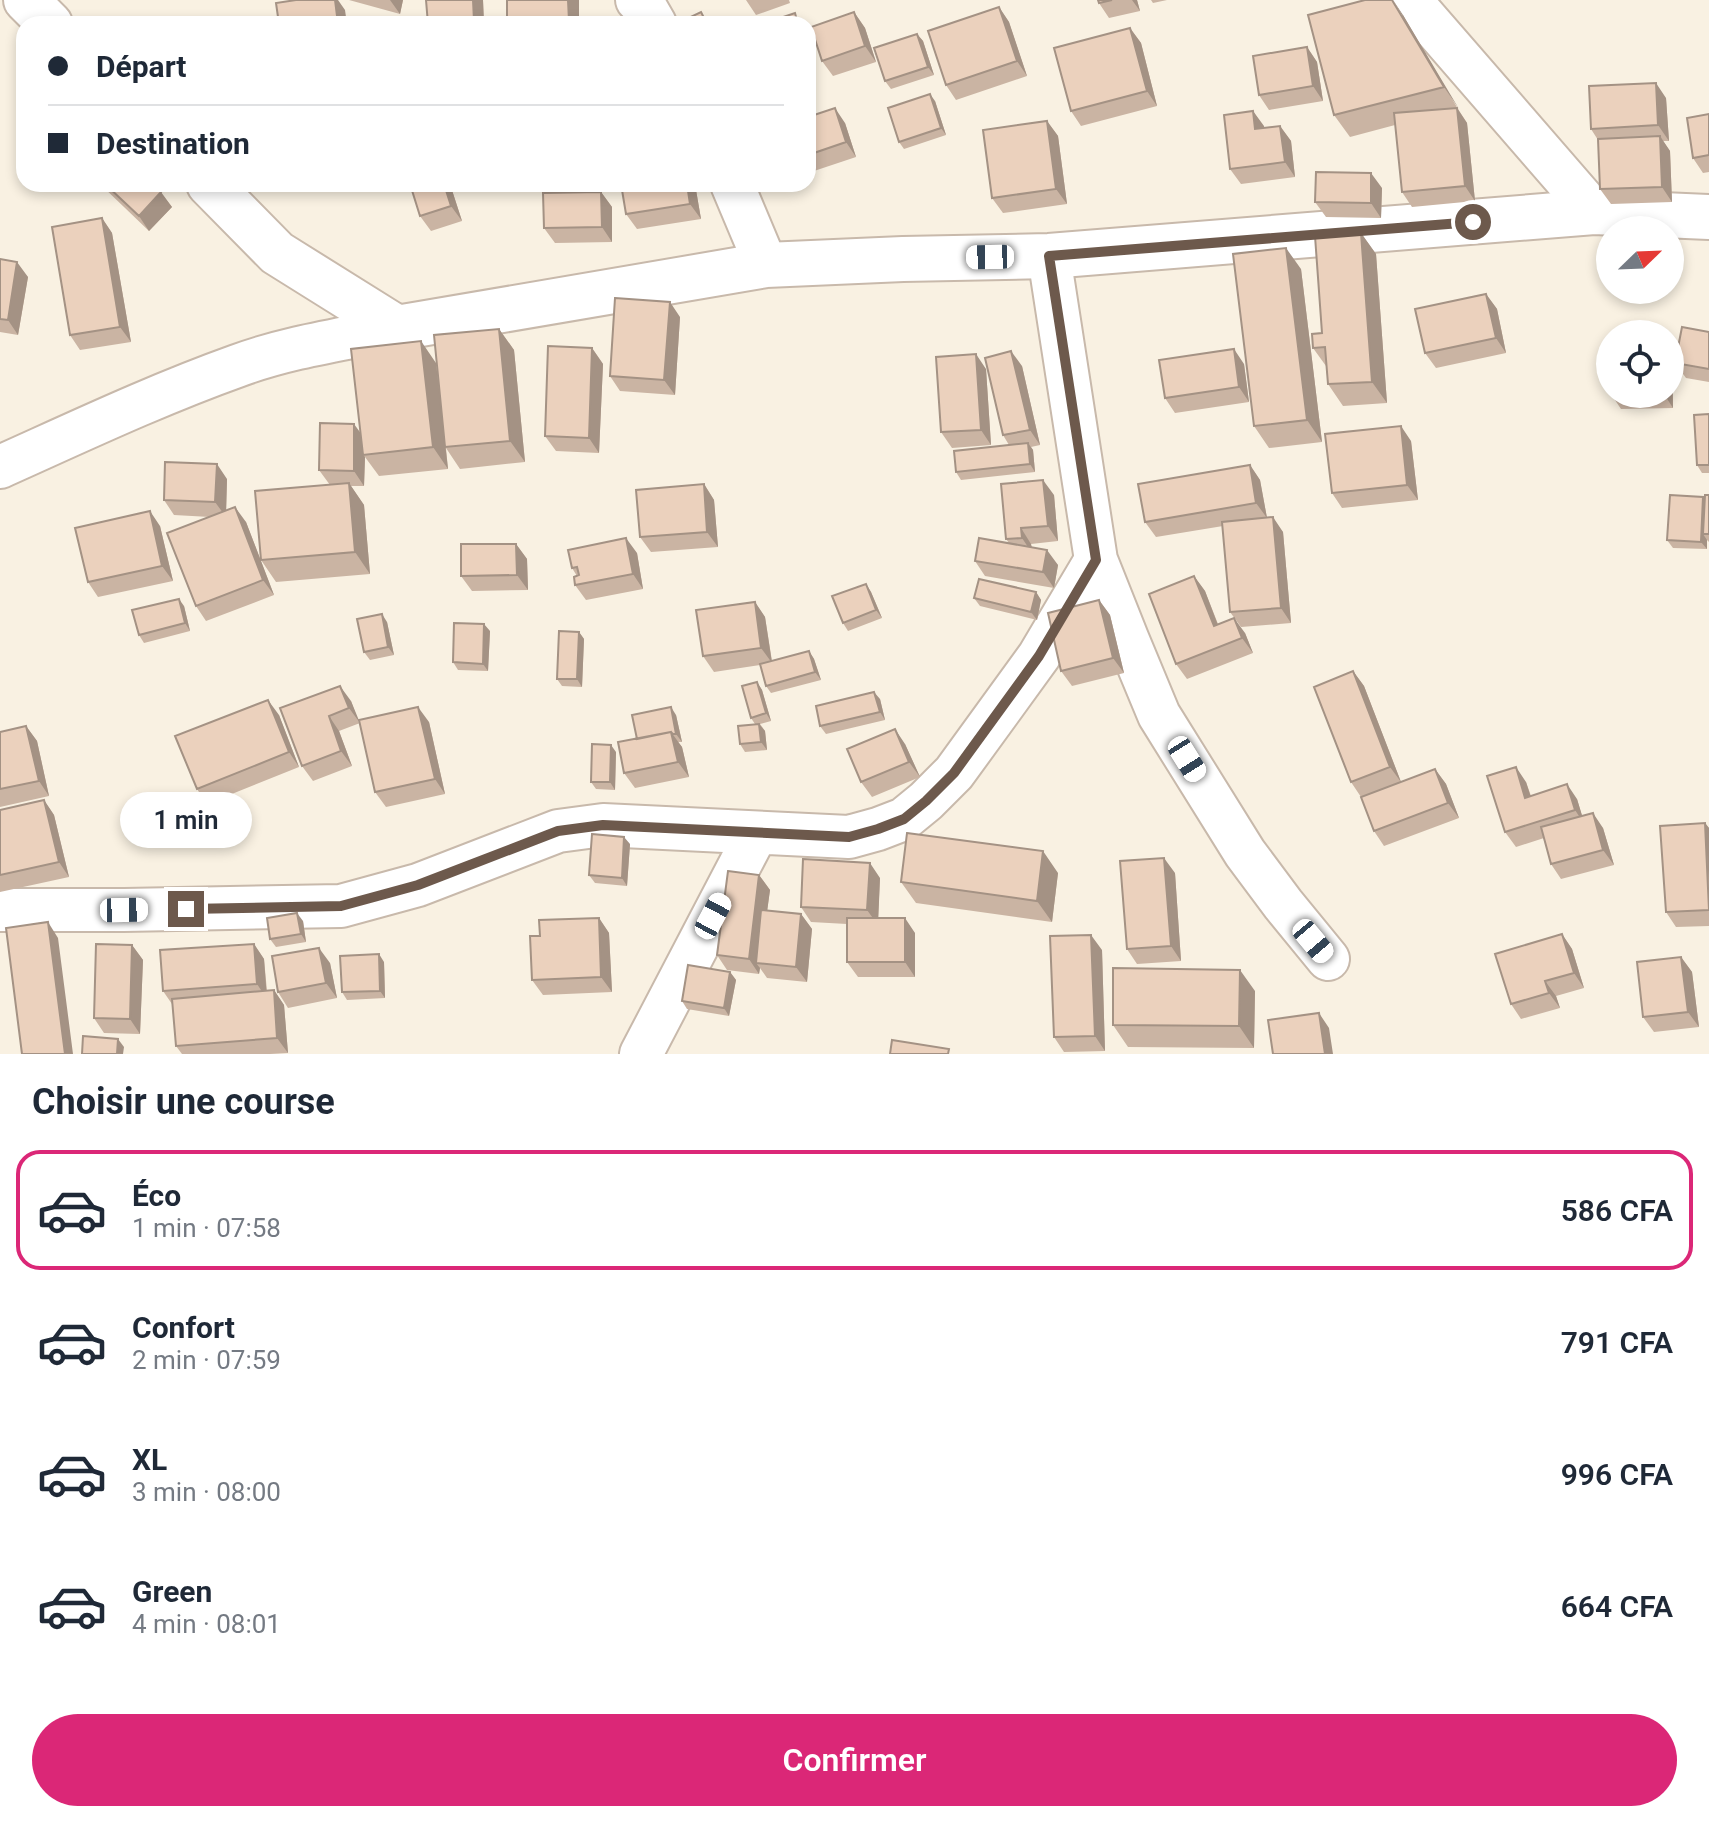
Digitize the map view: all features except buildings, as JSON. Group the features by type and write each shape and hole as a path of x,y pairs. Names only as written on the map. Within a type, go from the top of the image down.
{"street":[{"path":"26,0 42,16"},
{"path":"637,0 650,16"},
{"path":"1410,0 1594,212"},
{"path":"217,192 277,253 397,328"},
{"path":"735,192 766,265"},
{"path":"0,467 95,424 238,366 298,348 397,328 766,265 1049,256 1594,212 1709,217"},
{"path":"1049,256 1096,560 1159,715 1245,853 1328,959"},
{"path":"0,910 341,906 418,885 558,831 603,825 849,837 878,829 904,819 954,773 1039,656 1096,560"},
{"path":"641,1054 756,834"}],"route":[{"path":"186,909 341,906 418,885 558,831 603,825 849,837 904,819 954,773 999,713 1039,656 1096,560 1049,256 1473,222"}]}
